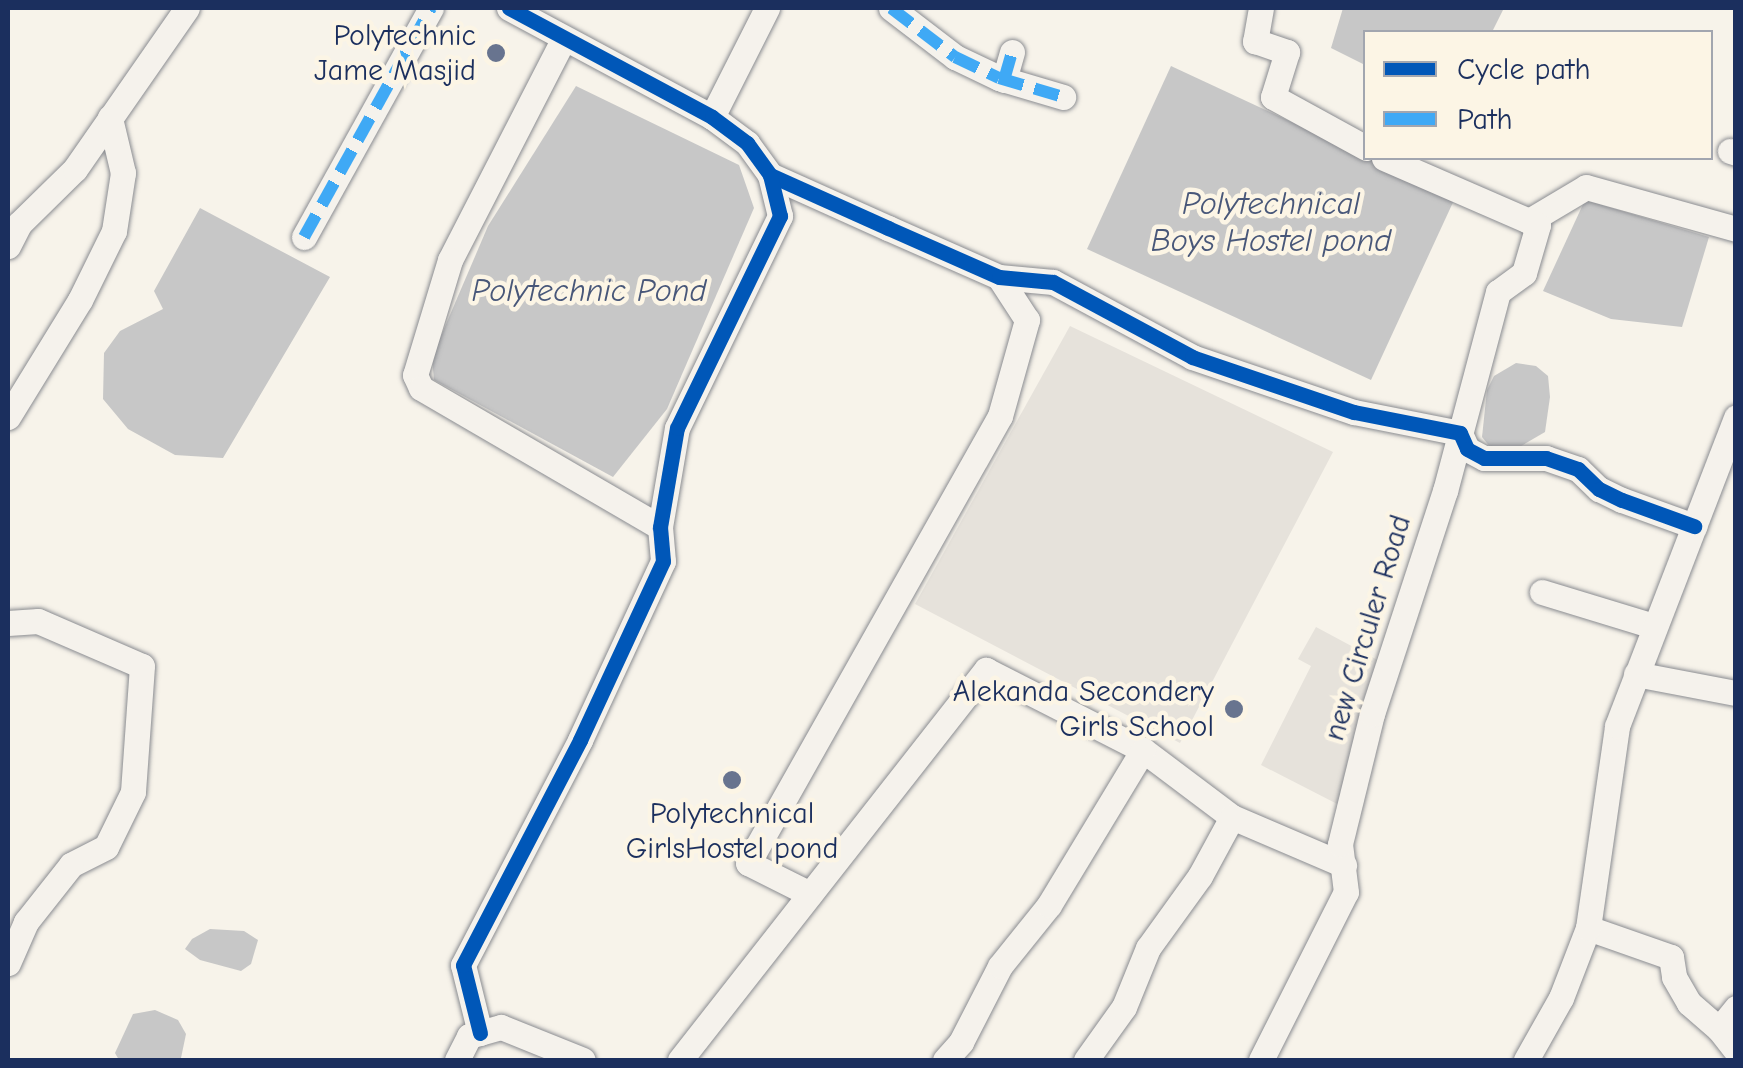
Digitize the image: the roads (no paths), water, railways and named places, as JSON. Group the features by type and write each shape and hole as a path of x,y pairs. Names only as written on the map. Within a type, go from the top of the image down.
{"street":[{"path":"11,229 75,169 187,8"},
{"path":"304,238 430,8"},
{"path":"480,1033 463,965 580,740 662,561 660,528 677,428 780,216 770,175 747,143 712,118 508,8"},
{"path":"712,118 767,8"},
{"path":"890,8 955,57 1004,80 1063,97"},
{"path":"1261,8 1255,41 1287,52 1273,97 1363,146"},
{"path":"562,40 450,260 415,376 421,388 660,528"},
{"path":"1004,80 1012,52"},
{"path":"8,417 80,300 114,231 124,172 110,118"},
{"path":"1389,160 1529,220 1586,187 1736,229"},
{"path":"770,175 999,276 1054,282 1192,357 1354,412 1460,433 1467,449 1484,458 1546,458 1578,470 1598,489 1694,526"},
{"name":"new Circuler Road","path":"1261,1060 1346,892 1340,844 1372,714 1460,433 1498,292 1524,273 1538,225 1529,220"},
{"path":"810,894 748,863 1000,416 1027,320 999,276"},
{"path":"1526,1060 1561,998 1588,928 1618,726 1736,417"},
{"path":"1542,592 1653,626"},
{"path":"8,623 38,621 142,666 133,792 106,848 71,865 26,922 8,963"},
{"path":"680,1060 986,670 1144,750 1232,817 1344,865"},
{"path":"1636,674 1736,692"},
{"path":"944,1060 962,1042 1000,966 1049,905 1144,750"},
{"path":"1086,1060 1124,1007 1148,948 1200,876 1232,817"},
{"path":"1588,928 1671,956 1674,977 1688,1003 1719,1030 1736,1052"},
{"path":"1719,1030 1736,1008"},
{"path":"457,1060 469,1036 501,1027 583,1060"}],"water":[{"path":"1343,8 1504,8 1493,30 1363,30 1363,64 1331,48"},
{"name":"Polytechnical Boys Hostel pond","path":"1171,66 1363,155 1363,160 1373,160 1455,198 1371,380 1087,249"},
{"name":"Polytechnic Pond","path":"576,86 739,165 754,208 667,409 613,477 434,380 432,357 488,226"},
{"path":"1585,200 1709,237 1682,327 1611,319 1543,291"},
{"path":"200,208 330,277 223,458 175,455 128,429 103,399 104,353 120,331 163,309 154,291"},
{"path":"1516,363 1536,366 1548,376 1550,397 1545,432 1511,452 1491,448 1482,437 1487,390 1494,376"},
{"path":"210,929 244,931 258,940 251,964 241,971 200,960 185,949 192,939"},
{"path":"155,1010 178,1020 186,1034 181,1058 119,1060 115,1053 133,1014"}],"place":[{"name":"Polytechnic Jame Masjid","path":"496,53"},
{"name":"Alekanda Secondery Girls School","path":"1234,709"},
{"name":"Polytechnical GirlsHostel pond","path":"732,780"}]}
